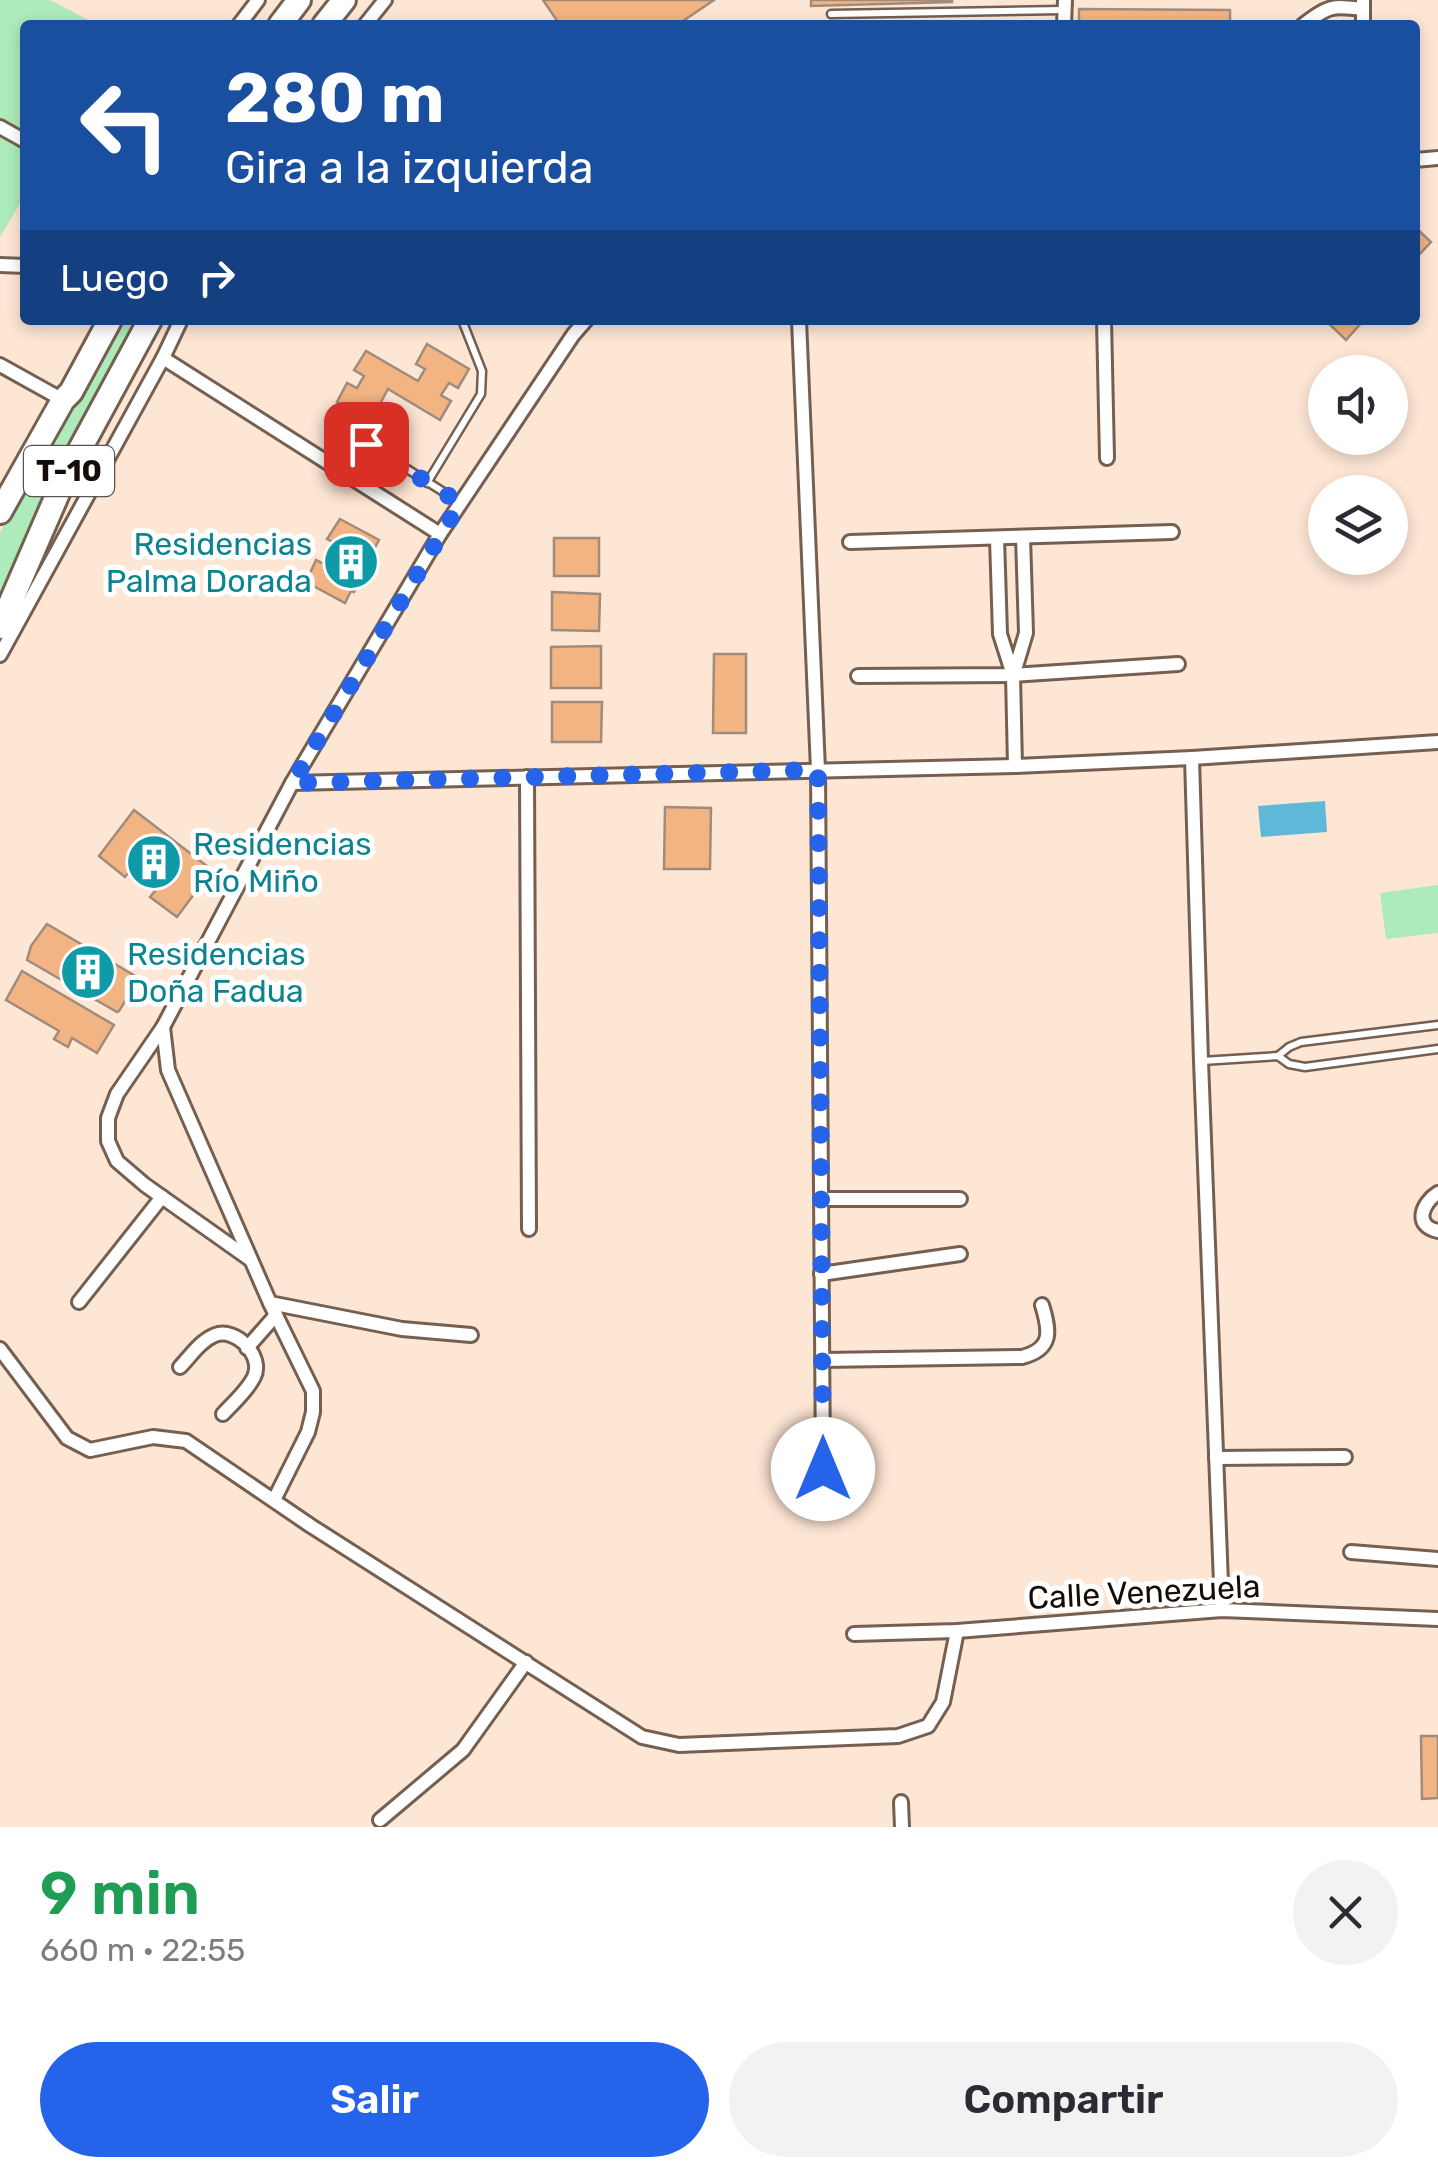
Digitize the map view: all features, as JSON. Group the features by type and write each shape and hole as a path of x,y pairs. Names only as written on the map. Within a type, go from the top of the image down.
{"highway":[{"path":"328,20 344,0"},
{"name":"T-10","path":"0,512 107,325"},
{"name":"T-10","path":"0,627 65,477 147,325"}],"street":[{"path":"369,20 385,0"},
{"path":"1311,20 1329,8 1363,4"},
{"path":"0,656 179,325"},
{"path":"251,1260 117,1161 108,1140 108,1118 116,1094 163,1027 292,783 440,534 581,325"},
{"path":"800,325 818,770 823,1469"},
{"path":"1104,325 1107,458"},
{"path":"163,358 440,534"},
{"path":"0,364 63,400"},
{"path":"850,542 1172,532"},
{"path":"1013,675 1026,633 1023,537"},
{"path":"997,538 1000,634 1013,675 1016,766"},
{"path":"858,676 1013,675 1178,664"},
{"path":"292,783 1016,766 1438,742"},
{"path":"1192,758 1222,1610"},
{"path":"528,777 529,1230"},
{"path":"163,1027 168,1070 273,1309 313,1390 308,1432 274,1500"},
{"path":"1438,1194 1425,1204 1422,1214 1429,1229 1438,1231"},
{"path":"79,1302 162,1197"},
{"path":"821,1199 960,1199"},
{"path":"821,1274 960,1254"},
{"path":"822,1360 1022,1357 1034,1354 1048,1336 1042,1305"},
{"path":"273,1309 402,1329 471,1335"},
{"path":"247,1348 273,1309"},
{"path":"180,1368 204,1341 217,1334 238,1337 255,1360 254,1377 224,1414"},
{"path":"0,1349 67,1438 90,1450 153,1437 186,1441 642,1738 679,1745 898,1736 928,1726 943,1702 957,1631"},
{"path":"1216,1458 1345,1457"},
{"path":"1351,1552 1438,1559"},
{"name":"Calle Venezuela","path":"854,1634 957,1631 1222,1610 1438,1619"},
{"path":"380,1820 463,1750 526,1662"},
{"path":"901,1802 902,1827"}],"lane":[{"path":"831,14 1064,5"},
{"path":"427,483 481,394 482,371 464,325"},
{"path":"336,424 460,503"},
{"path":"1200,1060 1278,1056 1301,1042 1438,1024"},
{"path":"1278,1056 1289,1064 1306,1066 1438,1049"}],"green space":[{"path":"0,0 50,0 88,20 20,20 20,203 0,237"},
{"path":"117,325 133,325 44,496 0,594 0,532"},
{"path":"1438,885 1438,933 1386,939 1380,893"}],"water":[{"path":"1325,801 1327,832 1261,837 1258,806"}],"building":[{"path":"543,0 714,0 684,20 557,20"},
{"path":"811,0 952,0 952,2 811,6"},
{"path":"1079,9 1230,10 1230,20 1079,20"},
{"path":"1420,232 1431,242 1420,254"},
{"path":"1330,325 1360,325 1346,340"},
{"path":"427,344 469,369 458,388 449,383 441,395 451,401 440,420 388,389 381,402 390,407 379,427 337,402 347,383 357,388 364,376 354,370 366,351 418,381 425,369 416,364"},
{"name":"Residencias Palma Dorada","path":"340,519 379,540 345,603 306,582 316,560 330,567 334,560 328,557 331,551 337,554 341,546 327,539"},
{"path":"554,538 599,538 599,576 554,576"},
{"path":"552,592 600,594 599,631 552,630"},
{"path":"601,646 601,688 551,688 551,647"},
{"path":"714,654 746,654 746,733 713,733"},
{"path":"552,702 602,702 601,742 552,742"},
{"path":"665,807 711,808 710,869 664,869"},
{"name":"Residencias Río Miño","path":"134,810 212,870 177,917 150,897 155,891 146,885 154,874 146,868 138,878 129,872 125,877 99,856"},
{"name":"Residencias Doña Fadua","path":"47,924 137,977 119,1011 27,960 31,946"},
{"path":"22,971 114,1025 97,1053 72,1038 68,1047 54,1039 59,1031 6,1000"},
{"path":"1421,1736 1438,1736 1438,1798 1422,1799"}],"place":[{"name":"Residencias Palma Dorada","path":"351,562"},
{"name":"Residencias Río Miño","path":"154,862"},
{"name":"Residencias Doña Fadua","path":"88,972"}],"route":[{"path":"366,444 460,503 292,783 818,770 823,1469"}]}
